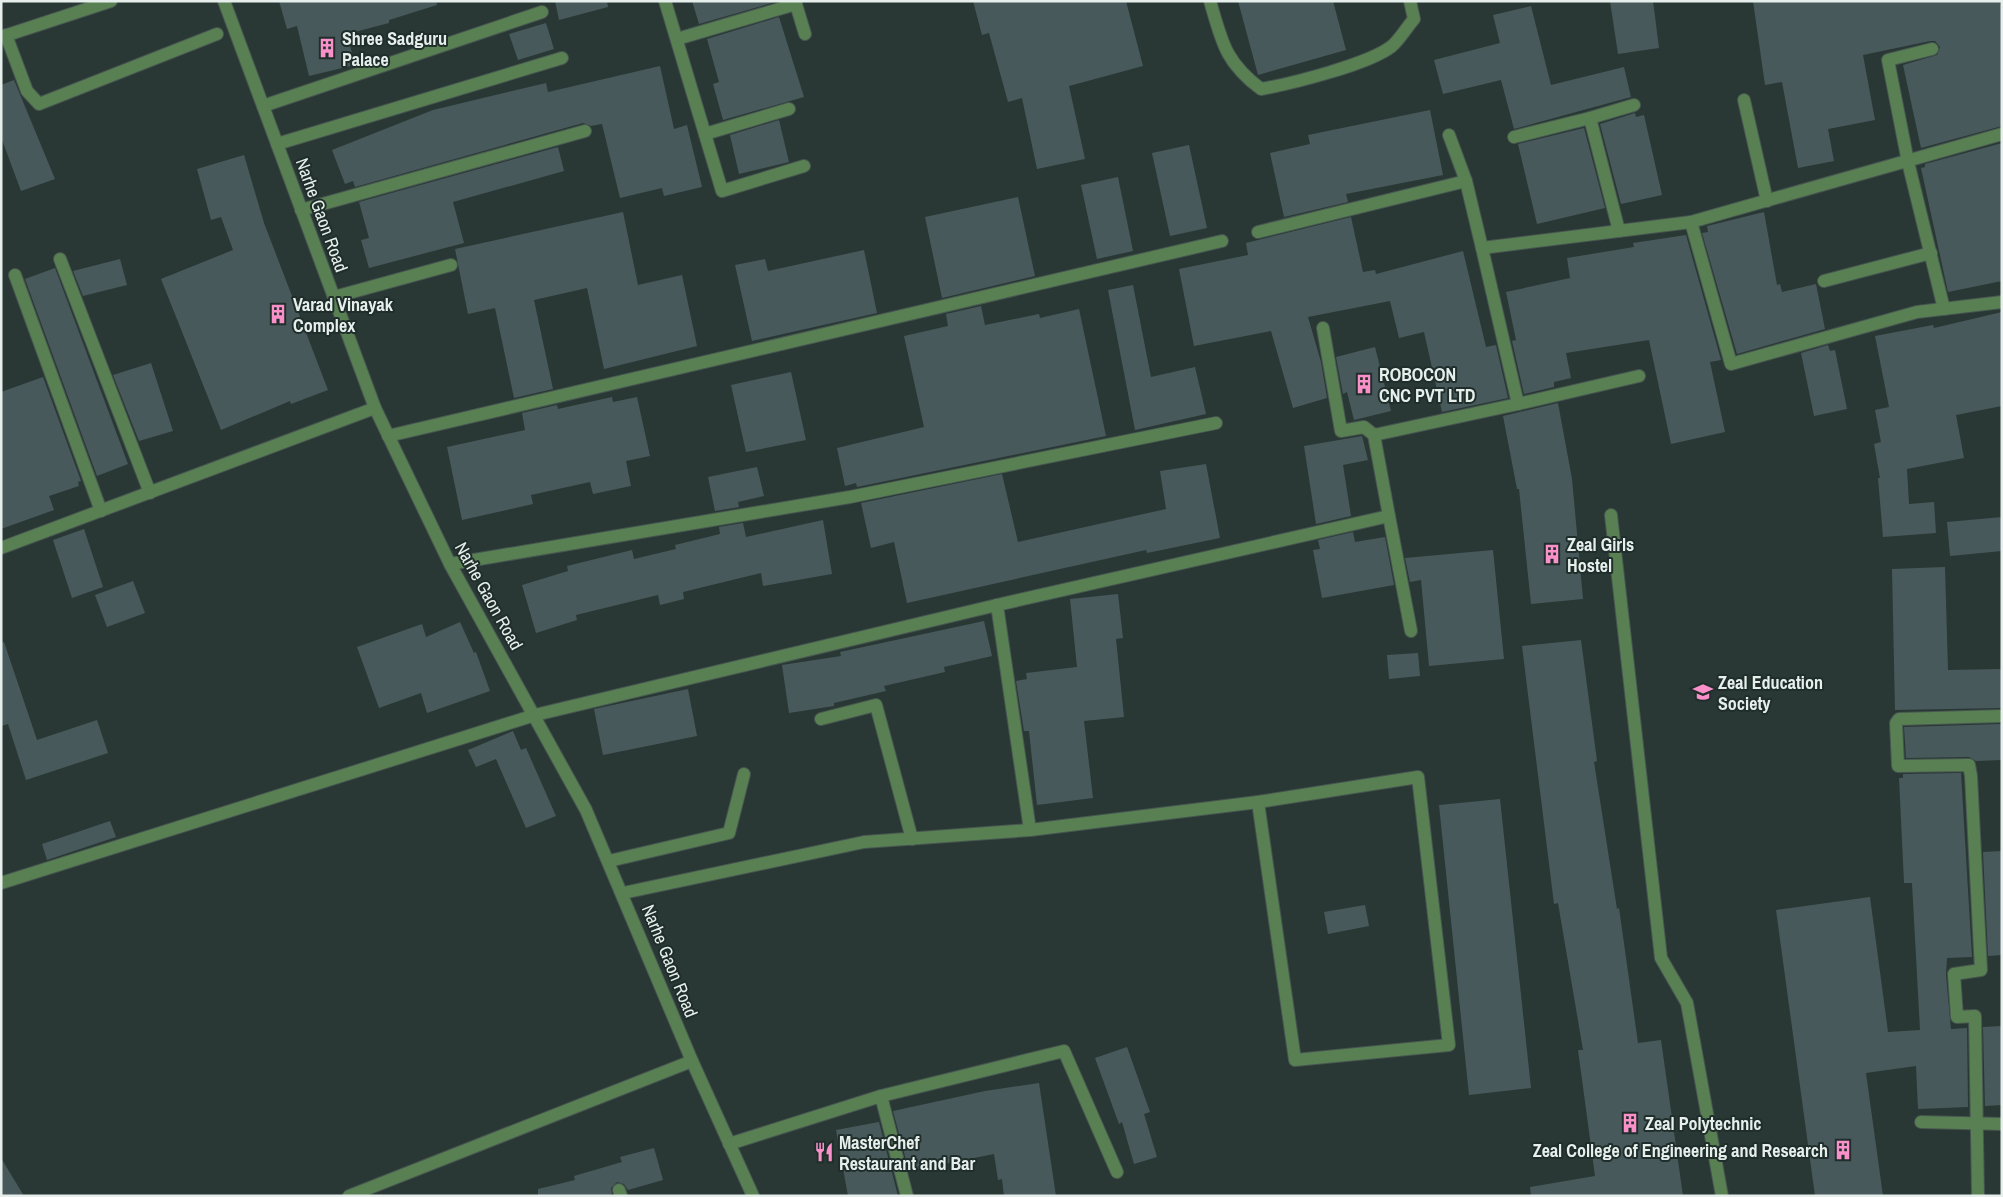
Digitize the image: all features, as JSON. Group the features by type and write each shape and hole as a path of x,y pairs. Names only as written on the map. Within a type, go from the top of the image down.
{"street":[{"path":"111,1 4,36 27,91 39,104 217,34"},
{"name":"Narhe Gaon Road","path":"224,1 375,408 450,564 586,810 623,893 692,1061 753,1196"},
{"path":"665,1 722,191 804,166"},
{"path":"1210,1 1226,54 1243,75 1260,89 1288,84 1354,63 1392,46 1414,19 1410,1"},
{"path":"677,38 796,3 805,34"},
{"path":"263,106 542,12"},
{"path":"1932,49 1888,60 1908,162 1944,308"},
{"path":"277,144 562,58"},
{"path":"1744,100 1768,201"},
{"path":"1514,137 1634,105"},
{"path":"705,134 789,109"},
{"path":"1590,118 1619,231"},
{"path":"301,210 585,131"},
{"path":"1482,248 1691,222 1888,168 2002,134"},
{"path":"1449,135 1466,181 1518,404"},
{"path":"1258,232 1466,181"},
{"path":"1691,222 1731,364 1917,312 2002,302"},
{"path":"388,436 1222,241"},
{"path":"1824,281 1931,253"},
{"path":"60,259 150,493"},
{"path":"334,297 451,265"},
{"path":"15,275 101,511"},
{"path":"1323,328 1341,431 1364,426 1374,435 1410,631"},
{"path":"1374,435 1639,376"},
{"path":"1,548 375,408"},
{"path":"450,564 850,497 1216,423"},
{"path":"1610,515 1661,958 1687,1003 1722,1196"},
{"path":"1,883 535,715 1389,516"},
{"path":"997,606 1030,830"},
{"path":"821,719 876,705 912,839"},
{"path":"1978,1196 1975,1016 1957,1018 1954,974 1981,970 1969,765 1898,766 1896,723 1899,719 2002,716"},
{"path":"609,861 729,833 744,774"},
{"path":"623,893 864,842 1030,830 1258,802 1418,777 1449,1045 1296,1060 1258,802"},
{"path":"729,1144 881,1096 1064,1051 1117,1172"},
{"path":"349,1196 692,1061"},
{"path":"881,1096 907,1196"},
{"path":"1922,1122 2002,1124"}],"building":[{"path":"279,1 436,1 437,5 389,20 389,23 347,34 355,65 309,76 297,26 287,29"},
{"path":"555,1 607,1 608,7 559,20"},
{"path":"692,1 775,1 775,2 699,24"},
{"path":"973,1 1126,1 1143,66 1069,86 1085,159 1037,169 1022,98 1008,102 989,33 982,35"},
{"path":"1238,1 1333,1 1346,50 1258,75"},
{"path":"1610,1 1653,1 1659,48 1618,54"},
{"path":"1753,1 2000,1 2002,12 2002,126 1921,148 1903,65 1937,55 1940,47 1935,41 1930,41 1863,55 1875,120 1828,129 1834,161 1798,168 1782,82 1765,85"},
{"path":"1531,6 1551,85 1624,67 1631,97 1514,129 1501,80 1443,94 1434,60 1500,43 1493,15"},
{"path":"779,17 804,97 723,120 713,84 719,82 707,39"},
{"path":"546,23 554,49 518,60 509,34"},
{"path":"660,66 674,129 687,125 702,187 664,196 662,188 620,198 602,124 591,126 583,123 355,187 353,181 345,184 332,150 433,110 546,83 548,92"},
{"path":"14,80 55,179 21,191 1,137 1,85"},
{"path":"1430,110 1443,175 1346,194 1348,202 1284,217 1270,153 1310,144 1308,135"},
{"path":"1635,113 1636,117 1644,115 1662,195 1621,204 1600,124"},
{"path":"779,120 789,162 739,174 730,135"},
{"path":"1584,128 1605,208 1537,224 1518,144"},
{"path":"2002,143 2002,281 1948,292 1921,168 1925,167 1925,164"},
{"path":"1189,145 1207,228 1170,236 1152,153"},
{"path":"558,147 564,171 453,202 464,243 369,268 361,240 369,238 359,202"},
{"path":"244,155 264,223 328,390 291,404 290,401 221,430 161,279 233,250 221,217 211,220 197,169"},
{"path":"1118,177 1133,251 1097,259 1081,185"},
{"path":"1018,197 1035,276 942,298 925,217"},
{"path":"623,212 638,285 682,275 697,346 604,369 587,288 534,300 553,389 514,398 495,308 468,314 455,249"},
{"path":"1764,212 1777,285 1780,284 1782,292 1816,284 1825,329 1737,354 1702,233 1708,232 1707,226"},
{"path":"1351,217 1363,272 1375,270 1376,274 1463,251 1486,347 1496,345 1508,398 1442,412 1424,332 1399,338 1390,301 1308,317 1321,362 1327,398 1293,408 1271,331 1194,346 1179,269 1248,255 1246,243"},
{"path":"1686,235 1721,360 1710,362 1725,432 1671,444 1649,340 1566,353 1571,378 1554,382 1554,387 1524,394 1512,341 1516,340 1506,292 1570,278 1567,258 1634,247 1633,243"},
{"path":"864,250 877,313 752,341 735,265 765,259 768,271"},
{"path":"120,259 127,285 83,296 73,271"},
{"path":"55,268 128,464 97,476 25,279"},
{"path":"1133,285 1151,377 1195,367 1206,414 1135,430 1108,290"},
{"path":"981,306 985,325 1039,314 1040,318 1079,309 1106,436 857,487 856,483 845,486 837,448 924,427 904,336 948,326 946,314"},
{"path":"2002,312 2002,406 1956,415 1964,458 1907,469 1909,504 1934,502 1936,533 1883,537 1878,478 1880,478 1874,444 1881,442 1875,410 1889,407 1875,336 1933,325 1934,328"},
{"path":"1828,345 1830,351 1835,350 1847,409 1814,416 1801,353"},
{"name":"ROBOCON CNC PVT LTD","path":"1375,347 1391,411 1354,420 1347,392 1343,394 1336,357"},
{"path":"151,363 173,431 139,441 113,375"},
{"path":"791,372 806,440 746,452 731,385"},
{"path":"43,377 81,481 78,482 79,486 49,496 54,510 1,529 1,392"},
{"path":"612,397 613,402 637,397 650,456 626,461 631,486 593,494 590,482 531,495 533,504 462,520 447,447 525,430 522,413 557,405 558,409"},
{"path":"1558,403 1572,479 1583,599 1531,604 1519,489 1517,489 1503,416"},
{"path":"1362,436 1368,460 1343,465 1351,516 1316,524 1304,446"},
{"path":"1206,464 1220,538 1147,553 1146,550 907,603 894,542 871,548 861,503 1002,474 1018,542 1166,509 1160,471"},
{"path":"757,467 764,496 738,502 739,507 715,511 708,477"},
{"path":"2002,517 2002,551 1950,556 1947,522"},
{"path":"823,520 832,574 763,586 761,573 683,592 684,599 660,605 658,595 576,615 577,620 536,633 522,585 568,571 567,566 632,550 634,559 676,549 675,545 720,534 719,527 743,523 746,537"},
{"path":"84,529 103,587 72,598 53,540"},
{"path":"1353,532 1355,542 1385,537 1394,585 1322,598 1313,550 1320,549 1318,540"},
{"path":"1493,550 1504,659 1429,666 1421,580 1410,582 1405,558"},
{"path":"1945,567 1948,670 2002,669 2002,708 1895,710 1892,569"},
{"path":"133,581 145,613 107,627 95,595"},
{"path":"1118,594 1123,638 1116,639 1124,717 1084,721 1093,798 1037,805 1029,731 1024,731 1016,681 1027,679 1026,673 1077,667 1070,599"},
{"path":"984,621 992,656 944,667 945,672 884,686 886,691 834,703 834,706 789,713 782,665 841,656 840,652"},
{"path":"460,622 474,653 476,652 490,691 427,713 421,693 379,708 357,647 422,624 426,637"},
{"path":"1581,640 1597,761 1594,762 1617,909 1619,908 1638,1043 1661,1040 1683,1196 1531,1196 1530,1187 1595,1176 1578,1050 1583,1050 1558,903 1554,904 1522,646"},
{"path":"4,642 37,740 97,720 108,753 26,780 8,724 1,726 1,643"},
{"path":"1418,653 1420,676 1389,679 1387,655"},
{"path":"688,689 697,736 603,755 594,709"},
{"path":"2002,724 2002,760 1976,761 1969,757 1906,758 1904,727"},
{"path":"513,731 521,750 526,748 556,816 526,828 496,759 476,767 468,750"},
{"path":"1961,773 1972,957 1947,958 1946,975 1951,1029 1967,1028 1968,1107 1918,1109 1916,1066 1866,1073 1883,1196 1815,1196 1776,910 1870,897 1888,1032 1920,1030 1912,883 1904,883 1899,778 1903,778 1903,774"},
{"path":"1500,799 1531,1088 1469,1095 1439,805"},
{"path":"110,821 116,837 47,860 42,844"},
{"path":"2002,851 2002,955 1988,956 1983,852"},
{"path":"1365,905 1369,926 1328,934 1324,912"},
{"path":"2002,1026 2002,1105 1985,1106 1983,1027"},
{"path":"1127,1047 1150,1112 1144,1114 1157,1157 1134,1164 1122,1122 1119,1124 1095,1058"},
{"path":"1039,1083 1056,1196 1004,1196 1002,1179 998,1180 994,1154 909,1171 893,1111 985,1091"},
{"path":"879,1122 898,1196 848,1196 836,1130"},
{"path":"654,1148 663,1180 628,1190 624,1184 617,1182 611,1188 612,1194 607,1196 538,1196 538,1189 575,1180 574,1176 622,1162 620,1157"},
{"path":"1,1158 24,1196 1,1196"}],"place":[{"name":"Shree Sadguru Palace","path":"327,48"},
{"name":"Varad Vinayak Complex","path":"278,314"},
{"name":"ROBOCON CNC PVT LTD","path":"1364,384"},
{"name":"Zeal Girls Hostel","path":"1552,554"},
{"name":"Zeal Education Society","path":"1703,692"},
{"name":"Zeal Polytechnic","path":"1630,1123"},
{"name":"Zeal College of Engineering and Research","path":"1843,1150"},
{"name":"MasterChef Restaurant and Bar","path":"824,1152"}]}
